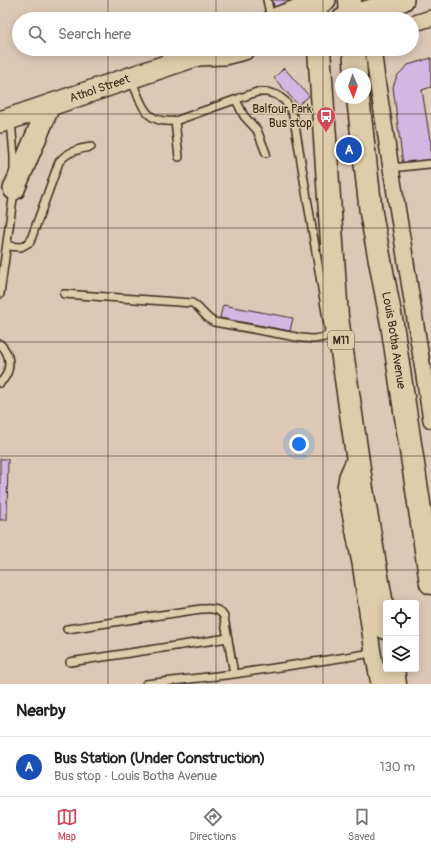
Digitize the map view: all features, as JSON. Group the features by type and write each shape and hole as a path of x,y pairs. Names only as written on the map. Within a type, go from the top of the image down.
{"main road":[{"path":"357,12 403,0"},
{"path":"295,12 318,5"},
{"name":"Athol Street","path":"4,118 50,106 191,56"},
{"name":"M11","path":"319,56 338,317 357,454 383,610"},
{"path":"355,56 356,68"},
{"name":"Louis Botha Avenue","path":"359,104 372,213 392,324 431,583"},
{"path":"14,189 50,106"},
{"path":"393,672 395,684"}],"street":[{"path":"419,22 431,18"},
{"name":"Louis Botha Avenue","path":"375,56 384,125 431,420"},
{"path":"361,128 384,125"},
{"path":"357,454 347,476 345,488 360,563 379,684"}],"lane":[{"path":"266,0 270,12"},
{"path":"64,294 192,303 198,306 208,319 214,322 315,339 327,336 329,331 309,215 297,132 291,110 285,101 277,95 267,92 257,92 175,121 163,122 152,118 147,114 131,78"},
{"path":"236,100 244,116 257,130 266,153"},
{"path":"0,294 14,189 14,156 4,118"},
{"path":"175,121 179,157"},
{"path":"6,246 21,247 30,242 59,162 64,156 80,149 91,147"},
{"path":"391,168 429,164"},
{"path":"0,344 7,352 9,359 9,368 6,376 0,383"},
{"path":"67,629 201,609 214,609 220,611 224,617 234,674"},
{"path":"70,662 228,638"},
{"path":"146,684 234,674 373,652"}],"building":[{"path":"272,0 305,0 283,12 276,12"},
{"path":"431,58 431,87 422,90 431,140 431,160 403,165 393,87 397,76 408,65"},
{"path":"284,68 309,96 298,105 274,78"},
{"path":"223,305 293,318 290,331 220,318"},
{"path":"0,459 8,459 7,520 0,520"}],"place":[{"name":"Balfour Park Bus stop","path":"326,133"},
{"name":"Bus Station (Under Construction)","path":"349,150"}]}
